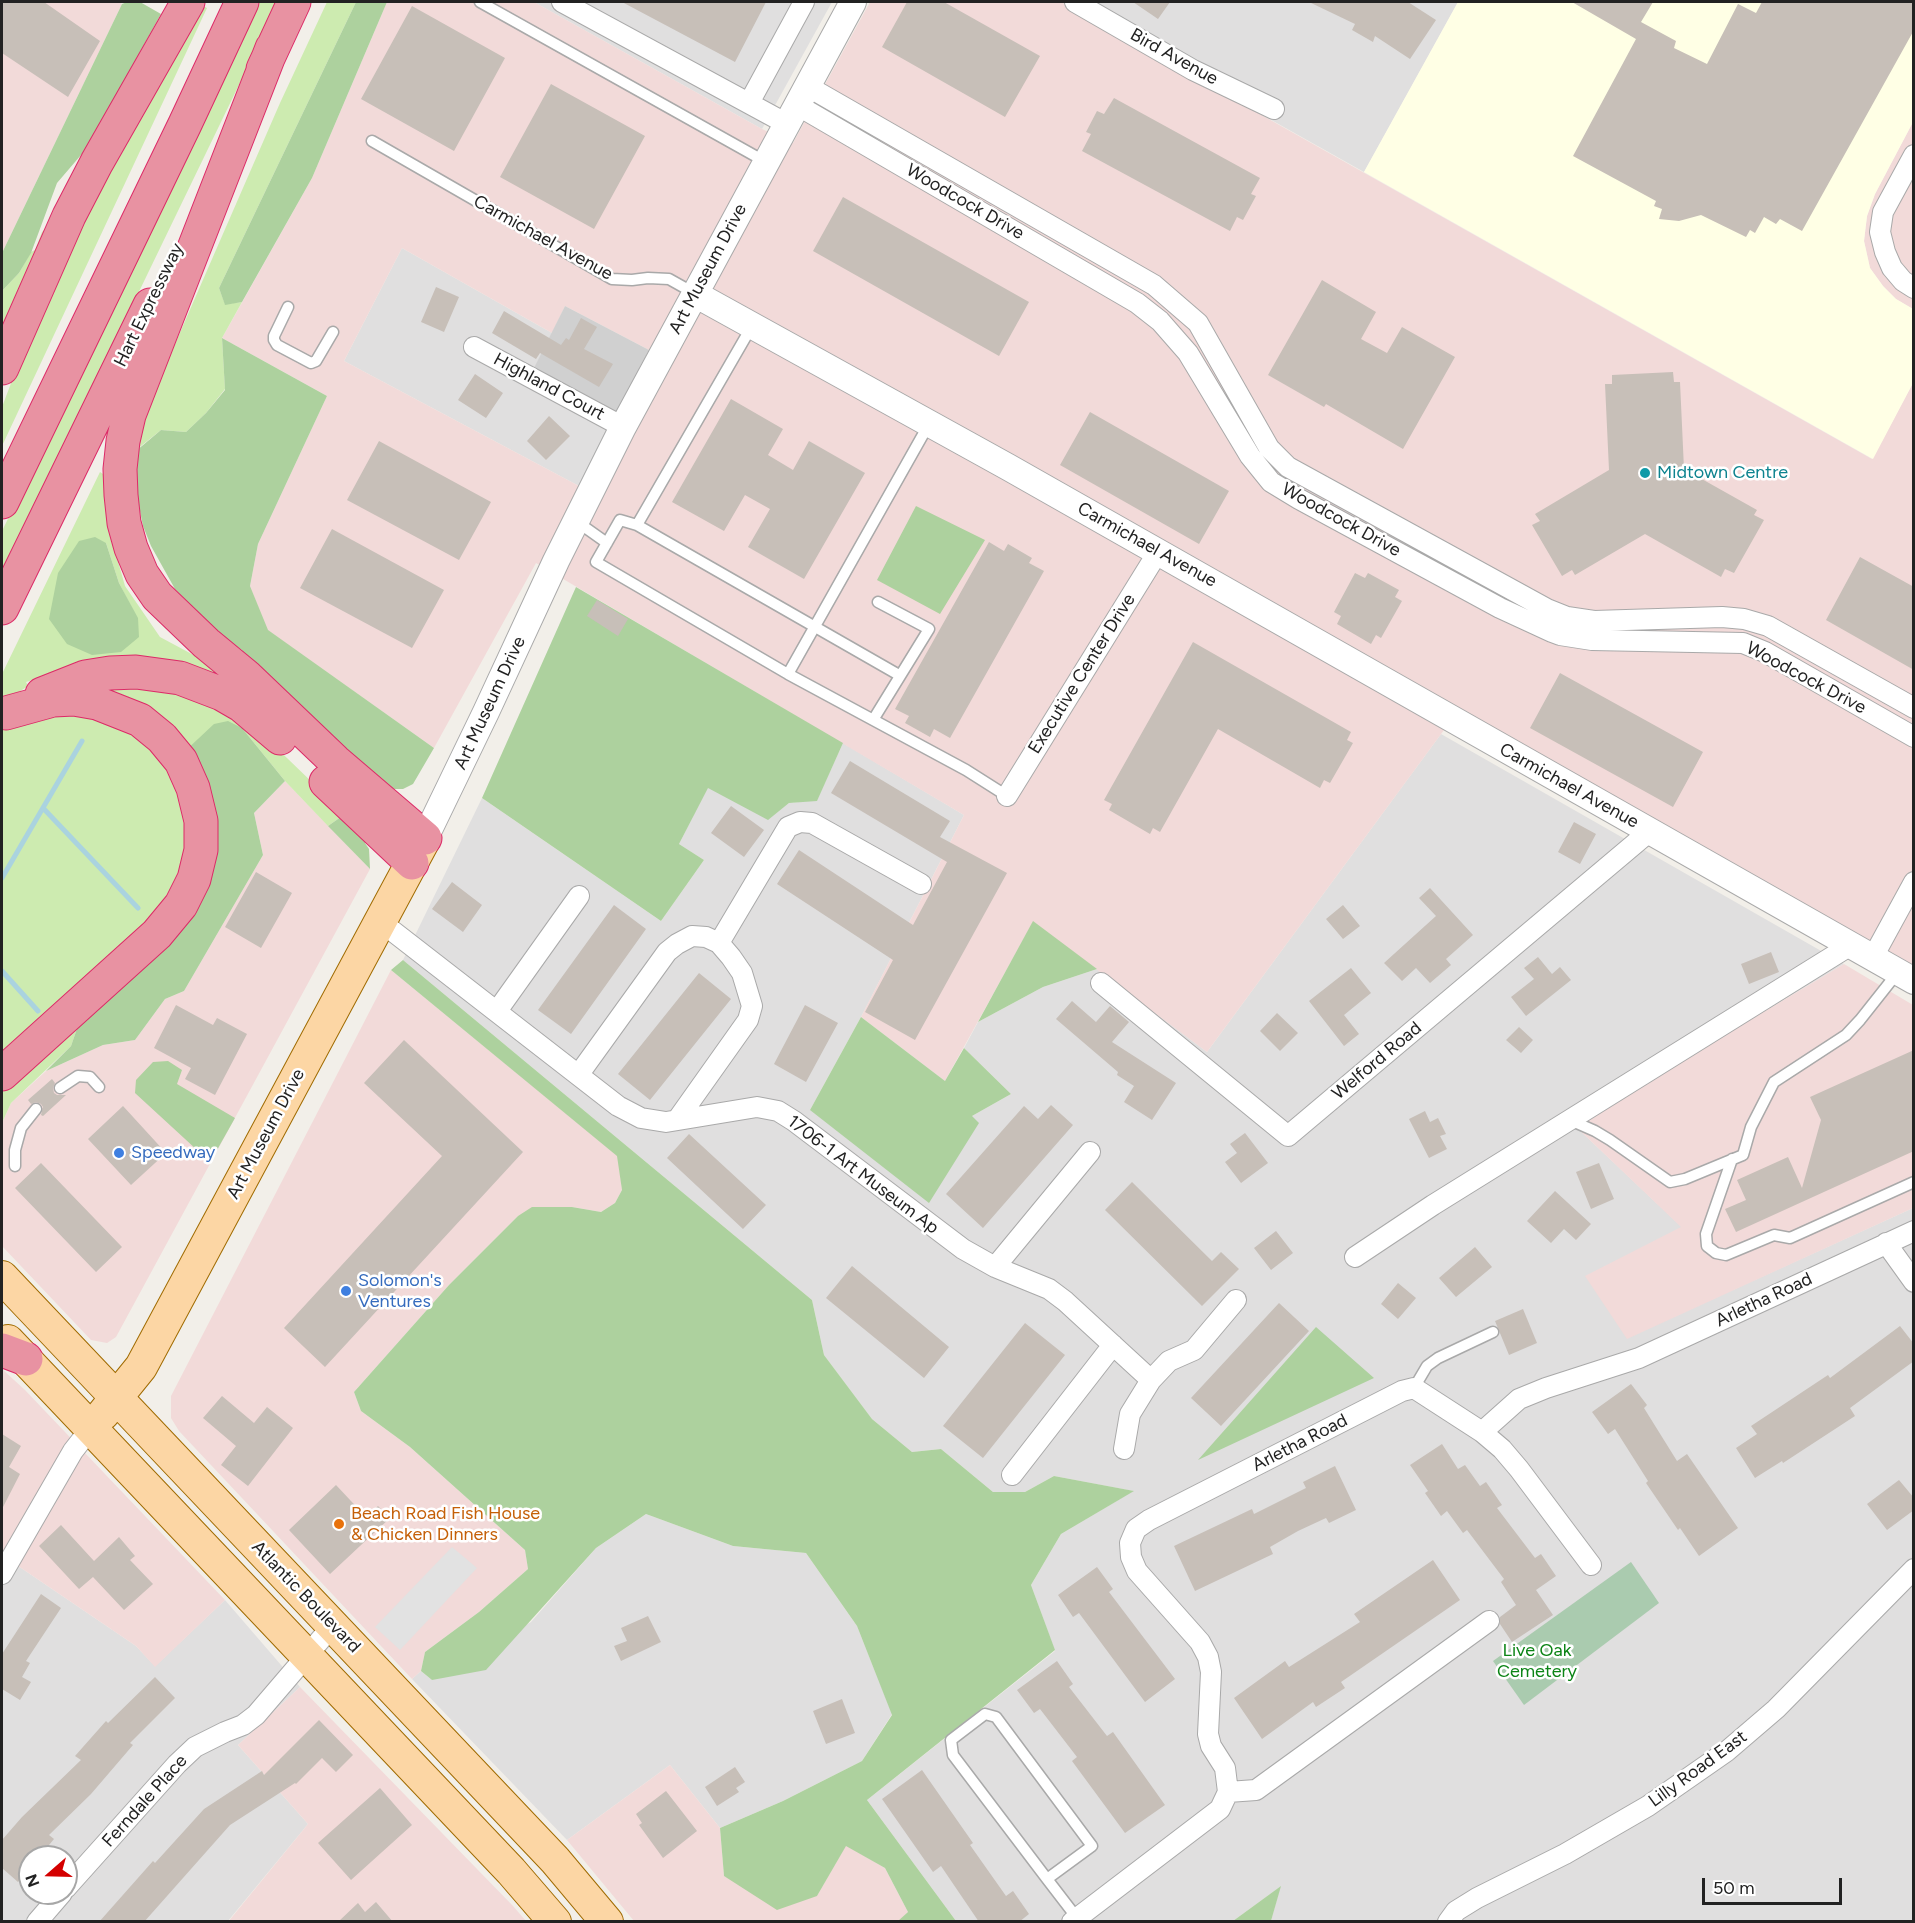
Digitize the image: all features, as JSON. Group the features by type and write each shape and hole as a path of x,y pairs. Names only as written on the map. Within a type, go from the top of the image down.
{"highway":[{"path":"2,368 73,207 188,2"},
{"path":"185,124 232,2"},
{"path":"2,502 242,2"},
{"name":"Hart Expressway","path":"2,608 294,2"},
{"path":"272,48 129,415 120,469 124,523 142,574 157,596 206,643 246,676 335,761 418,850"},
{"path":"4,715 24,702 63,685 85,677 110,673 160,674 199,684 222,694 260,719 418,850"},
{"path":"2,1074 157,934 181,905 194,879 201,850 201,821 193,788 181,762 162,738 140,720 97,703 74,699 53,700 4,715"}],"main road":[{"name":"Art Museum Drive","path":"91,1428 141,1367 418,850"},
{"name":"Atlantic Boulevard","path":"2,1277 555,1860 607,1922"},
{"path":"2,1334 14,1355 91,1428 511,1871 555,1922"}],"street":[{"path":"562,2 749,103 797,105"},
{"path":"749,103 804,2"},
{"name":"Art Museum Drive","path":"418,850 576,521 624,427 853,2"},
{"name":"Bird Avenue","path":"1075,2 1193,70 1274,109"},
{"name":"Woodcock Drive","path":"797,105 1154,285 1198,323 1269,448 1288,467 1547,609 1567,617 1594,621 1722,617 1744,619 1768,626 1914,708"},
{"name":"Woodcock Drive","path":"797,105 1137,303 1164,324 1188,353 1250,456 1271,482 1299,499 1500,608 1552,632 1592,640 1743,643 1765,652 1914,737"},
{"path":"1914,155 1883,212 1880,232 1892,268 1903,281 1914,288"},
{"name":"Carmichael Avenue","path":"695,294 1158,552 1906,976"},
{"name":"Highland Court","path":"474,347 624,427"},
{"name":"Executive Center Drive","path":"1007,796 1158,552"},
{"path":"718,944 788,827 800,822 812,823 921,885"},
{"name":"Welford Road","path":"1101,983 1288,1136 1650,831"},
{"path":"1873,957 1914,882"},
{"path":"497,1011 579,896"},
{"name":"1706-1 Art Museum Ap","path":"381,922 618,1106 641,1118 666,1122 758,1107 778,1111 963,1249 995,1267 1049,1289 1150,1380"},
{"path":"579,1074 667,952 692,936 706,937 718,944 731,957 742,974 752,1006 748,1020 677,1120"},
{"path":"1355,1257 1433,1205 1851,945"},
{"path":"995,1267 1090,1152"},
{"name":"Arletha Road","path":"1482,1432 1519,1399 1639,1358 1914,1231"},
{"path":"1886,1244 1914,1282"},
{"path":"1124,1449 1130,1414 1150,1380 1168,1361 1194,1350 1236,1300"},
{"path":"1012,1475 1113,1345"},
{"path":"1414,1388 1482,1432 1502,1449 1591,1565"},
{"name":"Arletha Road","path":"1228,1792 1225,1768 1211,1746 1208,1734 1211,1672 1208,1656 1200,1642 1137,1571 1131,1557 1130,1543 1133,1536 1137,1529 1149,1520 1402,1391 1414,1388"},
{"path":"2,1574 73,1451 91,1428"},
{"name":"Lilly Road East","path":"1448,1922 1456,1911 1477,1898 1565,1854 1648,1806 1727,1751 1776,1710 1914,1569"},
{"path":"1075,1920 1220,1809 1228,1792 1256,1790 1489,1621"},
{"name":"Ferndale Place","path":"78,1875 177,1764 195,1747 243,1725 256,1714 333,1625"},
{"path":"37,1922 52,1905"}],"lane":[{"path":"480,2 766,162"},
{"name":"Carmichael Avenue","path":"372,141 612,279 669,279 695,294"},
{"path":"288,308 274,336 277,345 311,363 316,361 333,332"},
{"path":"638,525 752,326"},
{"path":"788,674 929,424"},
{"path":"899,675 638,525 620,520 596,562 788,674 966,770 1007,796"},
{"path":"576,521 607,543"},
{"path":"873,720 929,629 878,602"},
{"path":"1570,1120 1610,1140 1670,1182 1685,1179 1743,1155 1750,1127 1774,1082 1846,1035 1906,976"},
{"path":"60,1088 78,1076 90,1077 99,1087"},
{"path":"15,1166 15,1150 21,1128 36,1109"},
{"path":"1732,1159 1706,1234 1707,1246 1716,1253 1726,1255 1774,1235 1790,1238 1914,1182"},
{"path":"1414,1388 1427,1366 1438,1358 1493,1332"},
{"path":"1047,1879 1092,1846 996,1717 985,1714 951,1740 953,1755 1047,1879 1075,1920"}],"shaded area":[{"path":"2,2 118,2 122,4 2,253"},
{"path":"387,2 534,2 762,129 793,143 870,2 1061,2 1872,459 1913,383 1913,966 1458,711 1207,1052 1033,922 945,1081 861,1017 964,815 536,563 434,748 267,630 250,586 258,544 327,396 222,338 312,178","holes":["402,248 552,333 565,306 649,350 579,486 344,361"]},
{"path":"534,2 832,2 762,129"},
{"path":"1061,2 1458,2 1364,172"},
{"path":"1458,2 1913,2 1913,122 1875,194 1867,216 1864,241 1870,268 1896,299 1913,309 1913,383 1873,459 1364,172"},
{"path":"1913,122 1913,309 1896,299 1870,268 1864,241 1867,216 1875,194"},
{"path":"402,248 552,333 534,369 617,412 579,486 344,361"},
{"path":"565,306 649,350 617,412 534,368"},
{"path":"1441,734 1844,964 1574,1125 1682,1227 1627,1338 1913,1208 1913,1921 1271,1921 1280,1887 1233,1921 956,1921 867,1800 1055,1651 1031,1585 1061,1534 1133,1491 1054,1476 1025,1492 993,1492 941,1449 912,1452 872,1419 824,1355 812,1300 403,960 482,798 661,921 704,860 679,844 708,787 768,819 789,803 817,800 843,743 964,815 861,1017 810,1110 972,1116 1011,1094 964,1048 978,1022 1043,987 1097,969 1207,1052"},
{"path":"285,781 370,869 116,1337 107,1343 91,1340 2,1246 2,1123 11,1103 46,1071 103,1045 135,1040 165,999 184,991 263,855 254,813"},
{"path":"1844,964 1913,1005 1913,1208 1627,1339 1585,1276 1681,1227 1574,1125"},
{"path":"391,970 618,1156 622,1190 615,1203 601,1212 572,1207 518,1216 449,1285 354,1392 361,1411 410,1447 525,1550 528,1569 479,1612 425,1652 421,1671 412,1679 179,1431 171,1418 171,1396"},
{"path":"2,1369 25,1390 225,1600 155,1667 136,1646 2,1555"},
{"path":"646,1514 733,1546 806,1553 857,1626 892,1714 862,1761 783,1801 720,1828 670,1765 567,1840 412,1679 421,1671 432,1680 531,1622 596,1548"},
{"path":"452,1547 477,1568 400,1650 375,1627"},
{"path":"2,1555 136,1646 155,1666 225,1600 300,1687 238,1745 308,1824 228,1921 2,1921"},
{"path":"300,1687 526,1921 228,1922 308,1824 238,1745"},
{"path":"670,1765 720,1828 724,1876 817,1896 846,1845 885,1868 908,1912 898,1922 634,1921 567,1840"}],"green space":[{"path":"140,2 161,14 87,148 57,183 31,253 19,273 2,291 2,253 122,4"},
{"path":"257,2 279,2 2,575 2,531 127,276"},
{"path":"327,2 356,2 219,288 225,304 242,302 222,338 225,389 206,413 186,432 161,430 136,450 148,406 280,103"},
{"path":"356,2 387,2 312,178 242,302 225,305 219,288"},
{"path":"201,5 207,8 2,446 2,407 21,357 97,189"},
{"path":"46,228 2,338 2,291 19,273 31,252 35,250"},
{"path":"222,338 327,396 258,544 250,586 268,630 434,748 413,784 403,789 390,789 249,669 242,650 221,635 175,589 151,546 143,526 138,501 135,476 136,451 161,430 186,432 225,390"},
{"path":"100,472 109,478 113,544 125,586 160,637 242,681 76,667 26,682 28,686 2,703 2,674","holes":["79,541 106,543 119,583 137,618"]},
{"path":"916,506 985,540 940,614 877,580"},
{"path":"95,537 106,543 119,583 138,618 139,637 121,652 92,655 67,644 49,619 58,573 79,541"},
{"path":"576,587 843,743 817,801 789,803 768,820 708,788 679,844 704,860 661,921 482,798"},
{"path":"109,685 184,690 259,731 345,814 328,826 285,781 242,728 183,753 108,691"},
{"path":"97,713 165,755 191,819 179,894 2,1061 2,728 21,717"},
{"path":"228,721 242,728 285,781 254,813 263,855 184,991 165,999 135,1040 103,1045 46,1071 71,1046 81,1017 190,904 183,753 214,724"},
{"path":"345,814 368,835 365,843 369,849 370,869 328,826"},
{"path":"1033,921 1097,969 1043,987 978,1022"},
{"path":"403,960 812,1300 824,1355 872,1419 912,1452 941,1449 993,1492 1025,1492 1054,1476 1134,1491 1061,1534 1031,1585 1055,1650 867,1800 956,1921 898,1921 908,1912 885,1868 846,1846 817,1896 777,1910 724,1876 720,1828 783,1801 862,1761 892,1715 857,1626 806,1553 733,1546 646,1514 596,1548 486,1670 432,1680 421,1671 425,1652 479,1612 528,1569 525,1550 410,1447 361,1411 354,1392 449,1285 518,1216 532,1207 572,1207 601,1212 615,1203 622,1190 617,1156 391,970"},
{"path":"81,1017 71,1046 11,1103 2,1123 2,1088"},
{"path":"861,1017 945,1081 964,1048 1011,1094 972,1116 979,1123 929,1203 810,1110"},
{"path":"168,1061 182,1070 177,1084 235,1118 217,1150 212,1152 197,1150 135,1093 136,1080 153,1062"},
{"path":"1316,1327 1374,1378 1198,1460"},
{"name":"Live Oak Cemetery","path":"1631,1562 1659,1603 1524,1705 1493,1661"},
{"path":"1281,1886 1271,1921 1233,1921"}],"building":[{"path":"2,2 44,2 100,41 68,97 2,53"},
{"path":"622,2 766,2 735,62"},
{"path":"907,2 944,2 1040,56 1005,117 882,47"},
{"path":"1133,2 1170,2 1158,19"},
{"path":"1309,2 1408,2 1436,20 1410,59 1375,36 1373,42 1352,30 1355,24"},
{"path":"1572,2 1653,2 1641,22 1676,41 1674,48 1707,64 1738,4 1756,13 1762,2 1914,2 1914,30 1802,231 1780,219 1776,224 1764,217 1755,233 1750,230 1746,237 1701,215 1679,221 1659,219 1662,209 1654,206 1656,201 1573,156 1636,39"},
{"path":"412,6 505,58 454,151 361,99"},
{"path":"551,84 645,136 594,229 500,177"},
{"path":"1114,98 1260,178 1251,194 1256,196 1243,220 1237,217 1230,231 1082,151 1091,134 1086,132 1097,111 1104,114"},
{"path":"843,197 1029,302 999,356 813,251"},
{"path":"1322,280 1376,312 1361,339 1387,353 1402,327 1455,357 1403,449 1326,404 1324,407 1268,375"},
{"path":"436,287 459,297 444,332 421,322"},
{"path":"504,311 561,345 566,338 569,340 581,318 597,327 584,349 613,364 599,387 540,353 536,359 492,333"},
{"name":"Midtown Centre","path":"1673,372 1674,382 1680,382 1684,469 1757,510 1754,515 1764,520 1734,573 1725,569 1721,577 1645,534 1575,575 1572,570 1562,576 1532,525 1540,521 1535,514 1609,470 1605,384 1612,384 1612,375"},
{"path":"475,374 503,393 486,418 458,400"},
{"path":"731,399 783,429 768,455 793,470 809,441 865,473 804,579 748,547 770,509 745,495 724,531 672,502"},
{"path":"1090,412 1229,491 1199,544 1060,465"},
{"path":"549,416 570,436 546,460 527,441"},
{"path":"379,441 491,502 459,560 347,500"},
{"path":"332,529 444,590 412,648 300,588"},
{"path":"989,542 1004,551 1008,544 1032,558 1029,563 1044,571 950,738 934,729 930,737 905,723 909,716 895,709"},
{"path":"1860,557 1914,587 1914,670 1826,620"},
{"path":"1355,573 1365,578 1368,573 1399,590 1395,597 1402,601 1381,638 1376,635 1371,644 1337,624 1341,616 1334,612"},
{"path":"597,600 628,619 618,636 587,616"},
{"path":"1193,642 1351,732 1347,740 1353,743 1330,783 1324,780 1320,788 1218,729 1160,832 1153,828 1150,834 1109,810 1112,804 1104,800"},
{"path":"1560,673 1703,752 1673,807 1530,728"},
{"path":"850,761 950,821 940,837 1007,873 915,1040 865,1012 893,960 777,884 799,850 913,925 947,862 831,793"},
{"path":"731,806 764,830 744,857 711,833"},
{"path":"1574,822 1596,834 1580,864 1558,852"},
{"path":"256,872 292,893 261,948 225,927"},
{"path":"452,882 482,905 463,932 432,909"},
{"path":"1430,888 1473,935 1446,959 1451,965 1430,983 1416,968 1402,981 1384,963 1436,916 1419,898"},
{"path":"614,905 646,929 571,1034 538,1010"},
{"path":"1343,905 1360,926 1343,939 1326,919"},
{"path":"1771,952 1779,972 1749,984 1741,964"},
{"path":"1538,957 1552,974 1560,967 1571,980 1526,1016 1511,997 1534,979 1524,968"},
{"path":"1351,968 1371,993 1344,1015 1359,1034 1344,1046 1309,1001"},
{"path":"699,973 731,999 650,1100 618,1074"},
{"path":"1072,1001 1096,1022 1110,1006 1129,1022 1112,1042 1176,1083 1152,1120 1124,1102 1134,1086 1117,1075 1118,1072 1056,1019"},
{"path":"176,1005 213,1025 217,1018 247,1034 215,1095 185,1079 191,1068 154,1048"},
{"path":"805,1005 838,1023 806,1082 774,1064"},
{"path":"1277,1013 1298,1033 1280,1051 1260,1031"},
{"path":"1519,1027 1533,1040 1521,1053 1506,1040"},
{"path":"404,1040 523,1152 325,1367 284,1328 442,1156 364,1083"},
{"path":"1914,1050 1914,1151 1736,1232 1725,1209 1746,1200 1737,1180 1788,1157 1802,1188 1821,1120 1810,1097"},
{"path":"52,1079 55,1083 54,1093 66,1095 43,1116 41,1115 43,1107 41,1104 36,1102 31,1104 28,1100"},
{"path":"1051,1105 1073,1125 983,1228 946,1194 1024,1106 1038,1119"},
{"path":"123,1106 166,1153 131,1185 88,1139"},
{"path":"1425,1111 1430,1122 1438,1118 1446,1134 1440,1136 1447,1149 1429,1158 1409,1119"},
{"path":"1245,1133 1268,1163 1241,1183 1225,1162 1237,1153 1230,1144"},
{"path":"689,1134 766,1205 743,1229 667,1158"},
{"path":"41,1163 122,1247 96,1272 15,1188"},
{"path":"1599,1163 1614,1199 1591,1209 1576,1172"},
{"path":"1132,1182 1212,1261 1221,1252 1239,1269 1202,1306 1105,1210"},
{"path":"1555,1191 1591,1224 1576,1240 1564,1229 1551,1243 1527,1221"},
{"path":"1276,1231 1293,1253 1271,1270 1254,1248"},
{"path":"1475,1247 1492,1267 1456,1297 1439,1278"},
{"path":"852,1266 949,1347 924,1378 826,1298"},
{"path":"1398,1283 1416,1298 1398,1319 1381,1304"},
{"path":"1279,1303 1309,1331 1221,1426 1191,1398"},
{"path":"1523,1309 1537,1343 1509,1355 1495,1321"},
{"path":"1025,1323 1065,1355 983,1458 943,1426"},
{"path":"1900,1326 1914,1344 1914,1361 1850,1408 1855,1416 1783,1463 1782,1461 1755,1478 1736,1448 1757,1434 1751,1426 1828,1375 1830,1378"},
{"path":"1631,1384 1647,1405 1644,1408 1677,1461 1687,1454 1738,1528 1699,1556 1646,1483 1648,1481 1615,1429 1608,1434 1592,1412"},
{"path":"222,1396 254,1423 267,1407 293,1428 248,1486 221,1465 236,1446 203,1418"},
{"path":"2,1434 21,1446 9,1467 20,1474 2,1509"},
{"path":"1442,1444 1458,1469 1465,1465 1480,1486 1486,1482 1502,1505 1497,1508 1535,1558 1541,1554 1556,1576 1536,1590 1553,1615 1512,1642 1500,1624 1500,1617 1516,1605 1501,1582 1504,1579 1467,1530 1463,1533 1447,1511 1441,1516 1425,1493 1428,1491 1410,1465"},
{"path":"1335,1466 1356,1510 1329,1523 1326,1518 1298,1531 1270,1547 1273,1554 1195,1591 1174,1546 1252,1509 1254,1514 1306,1488 1303,1482"},
{"path":"1899,1480 1914,1498 1914,1510 1887,1530 1867,1504"},
{"name":"Beach Road Fish House & Chicken Dinners","path":"336,1485 366,1517 378,1506 390,1518 330,1574 289,1530"},
{"path":"61,1525 94,1561 119,1537 135,1556 130,1560 153,1584 124,1610 93,1577 79,1589 39,1546"},
{"path":"1433,1560 1460,1600 1341,1682 1345,1688 1316,1707 1313,1702 1262,1739 1234,1698 1285,1661 1289,1667 1360,1622 1354,1614"},
{"path":"1097,1567 1113,1589 1109,1592 1175,1679 1145,1702 1079,1613 1073,1617 1058,1595"},
{"path":"41,1594 61,1608 26,1661 30,1663 22,1677 31,1682 20,1700 2,1689 2,1654"},
{"path":"648,1616 661,1642 621,1661 614,1646 627,1641 621,1628"},
{"path":"1057,1661 1073,1684 1069,1687 1107,1736 1113,1732 1165,1805 1125,1833 1072,1761 1077,1757 1040,1709 1034,1713 1017,1690"},
{"path":"155,1677 175,1698 130,1743 133,1745 91,1794 49,1835 54,1839 49,1845 18,1845 18,1882 2,1868 2,1840 22,1817 81,1760 75,1756 106,1721 108,1723"},
{"path":"842,1699 855,1733 826,1744 813,1711"},
{"path":"319,1720 353,1755 336,1772 322,1758 296,1784 230,1825 144,1922 99,1922 153,1861 155,1863 204,1809 262,1771 264,1775"},
{"path":"735,1767 745,1782 736,1788 739,1792 717,1806 705,1787"},
{"path":"922,1770 973,1843 970,1845 1006,1896 1013,1891 1029,1914 1019,1922 979,1922 941,1866 933,1872 882,1799"},
{"path":"380,1788 412,1825 351,1880 318,1843"},
{"path":"666,1791 697,1831 663,1858 639,1825 642,1823 636,1814"},
{"path":"376,1902 393,1922 338,1922 358,1903 365,1912"}],"waterway":[{"path":"2,878 82,741"},
{"path":"43,808 138,908"},
{"path":"2,971 38,1011"}],"place":[{"name":"Midtown Centre","path":"1645,473"},
{"name":"Speedway","path":"119,1153"},
{"name":"Solomon's Ventures","path":"346,1291"},
{"name":"Beach Road Fish House & Chicken Dinners","path":"339,1524"}]}
